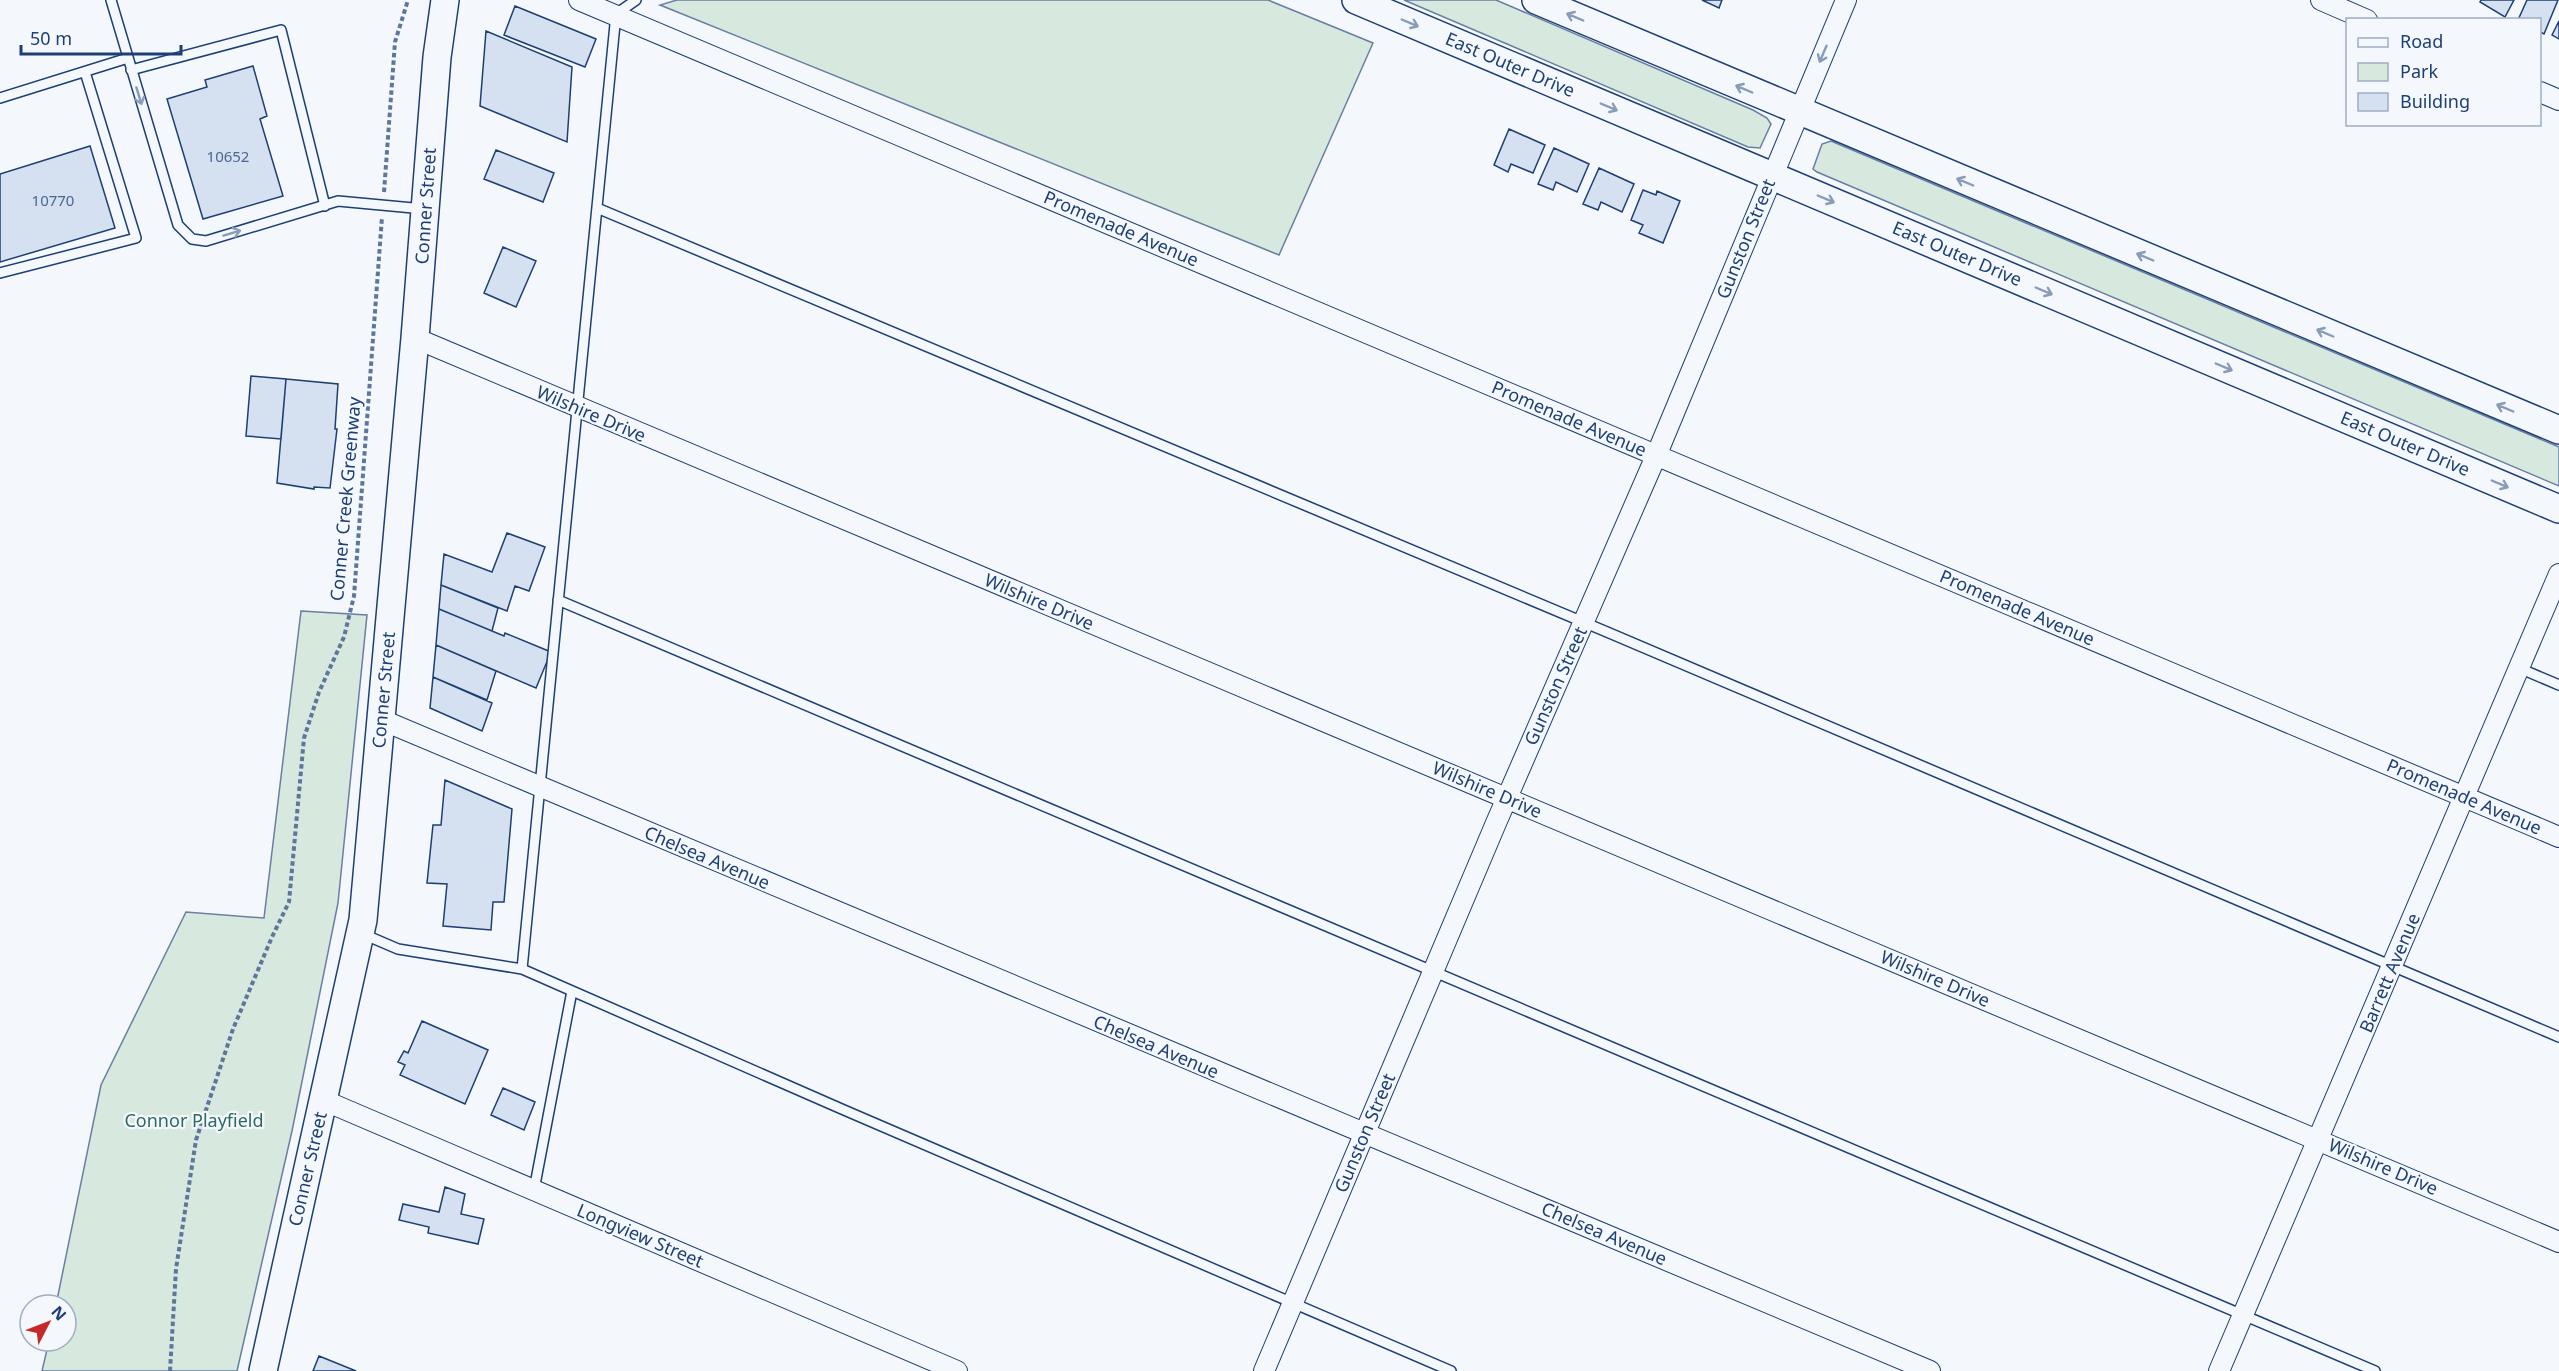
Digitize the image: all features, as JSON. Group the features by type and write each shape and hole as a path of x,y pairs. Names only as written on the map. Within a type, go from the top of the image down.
{"street":[{"name":"Conner Street","path":"263,1371 360,933 382,720 437,57 445,0"},
{"name":"Promenade Avenue","path":"579,0 2559,837"},
{"name":"East Outer Drive","path":"1356,0 2559,509"},
{"name":"Gunston Street","path":"1264,1371 1507,799 1656,456 1846,0"},
{"path":"2321,0 2362,18"},
{"path":"1539,1 1798,112 2559,430"},
{"path":"2541,92 2559,100"},
{"name":"Wilshire Drive","path":"415,338 2559,1242"},
{"name":"Barrett Avenue","path":"2219,1371 2559,574"},
{"name":"Chelsea Avenue","path":"382,720 1930,1371"},
{"name":"Longview Street","path":"323,1100 957,1371"}],"lane":[{"path":"111,0 178,225 192,239 206,241 338,201 425,209"},
{"path":"522,969 616,14 636,0"},
{"path":"132,70 281,30 325,206"},
{"path":"0,98 128,58"},
{"path":"0,273 136,238 85,72"},
{"path":"597,208 1584,622 2559,1037"},
{"path":"558,600 2375,1371"},
{"path":"2519,668 2559,685"},
{"path":"360,933 398,949 522,969 1451,1371"},
{"path":"534,1190 572,991"}],"path":[{"name":"Conner Creek Greenway","path":"170,1371 176,1269 196,1140 233,1029 272,937 290,902 304,738 319,692 344,637 354,596 395,42 408,0"}],"green space":[{"path":"677,0 1268,0 1373,43 1279,255 660,5"},
{"path":"1404,0 1496,0 1753,110 1767,118 1771,124 1760,148 1748,147"},
{"path":"1831,141 2559,447 2559,486 1817,172 1813,169 1822,144"},
{"name":"Connor Playfield","path":"301,611 367,615 338,903 292,1131 237,1371 42,1371 46,1353 78,1353 78,1293 58,1293 101,1085 186,912 264,918"}],"building":[{"path":"1702,0 1722,0 1719,8"},
{"path":"2481,0 2514,0 2505,17 2480,2"},
{"path":"2527,0 2558,0 2544,34 2541,32 2541,18 2519,18"},
{"path":"515,6 596,39 585,67 504,35"},
{"path":"2559,21 2559,39 2552,35"},
{"path":"486,31 572,67 567,142 480,106"},
{"path":"253,66 267,116 260,119 283,196 203,219 167,99 207,87 205,80"},
{"path":"1509,129 1545,145 1533,173 1511,164 1508,172 1494,165"},
{"path":"90,146 115,228 0,262 0,174"},
{"path":"1554,148 1589,164 1577,192 1556,182 1553,190 1538,184"},
{"path":"496,150 554,173 543,202 484,179"},
{"path":"1599,168 1634,184 1622,212 1601,202 1598,210 1583,204"},
{"path":"1643,190 1656,195 1657,191 1680,201 1663,243 1639,233 1643,225 1631,220"},
{"path":"503,247 536,261 516,307 484,293"},
{"path":"251,376 286,379 281,439 246,436"},
{"path":"286,379 338,384 335,429 337,429 330,488 314,487 314,489 277,483"},
{"path":"507,533 545,547 529,591 515,586 507,611 441,585 444,554 492,572"},
{"path":"441,585 498,608 492,631 439,609"},
{"path":"439,609 504,636 505,633 551,652 536,688 436,645"},
{"path":"436,645 496,671 487,700 433,677"},
{"path":"433,677 492,703 482,731 430,708"},
{"path":"445,780 512,809 504,902 493,902 491,930 443,926 447,884 427,883 433,825 441,825"},
{"path":"422,1021 488,1050 465,1104 400,1075 405,1065 398,1062 404,1051 408,1053"},
{"path":"503,1088 535,1102 524,1130 491,1115"},
{"path":"445,1187 465,1194 461,1214 484,1219 478,1244 428,1233 429,1227 399,1220 403,1204 439,1212"},
{"path":"319,1356 356,1371 313,1371"}]}
